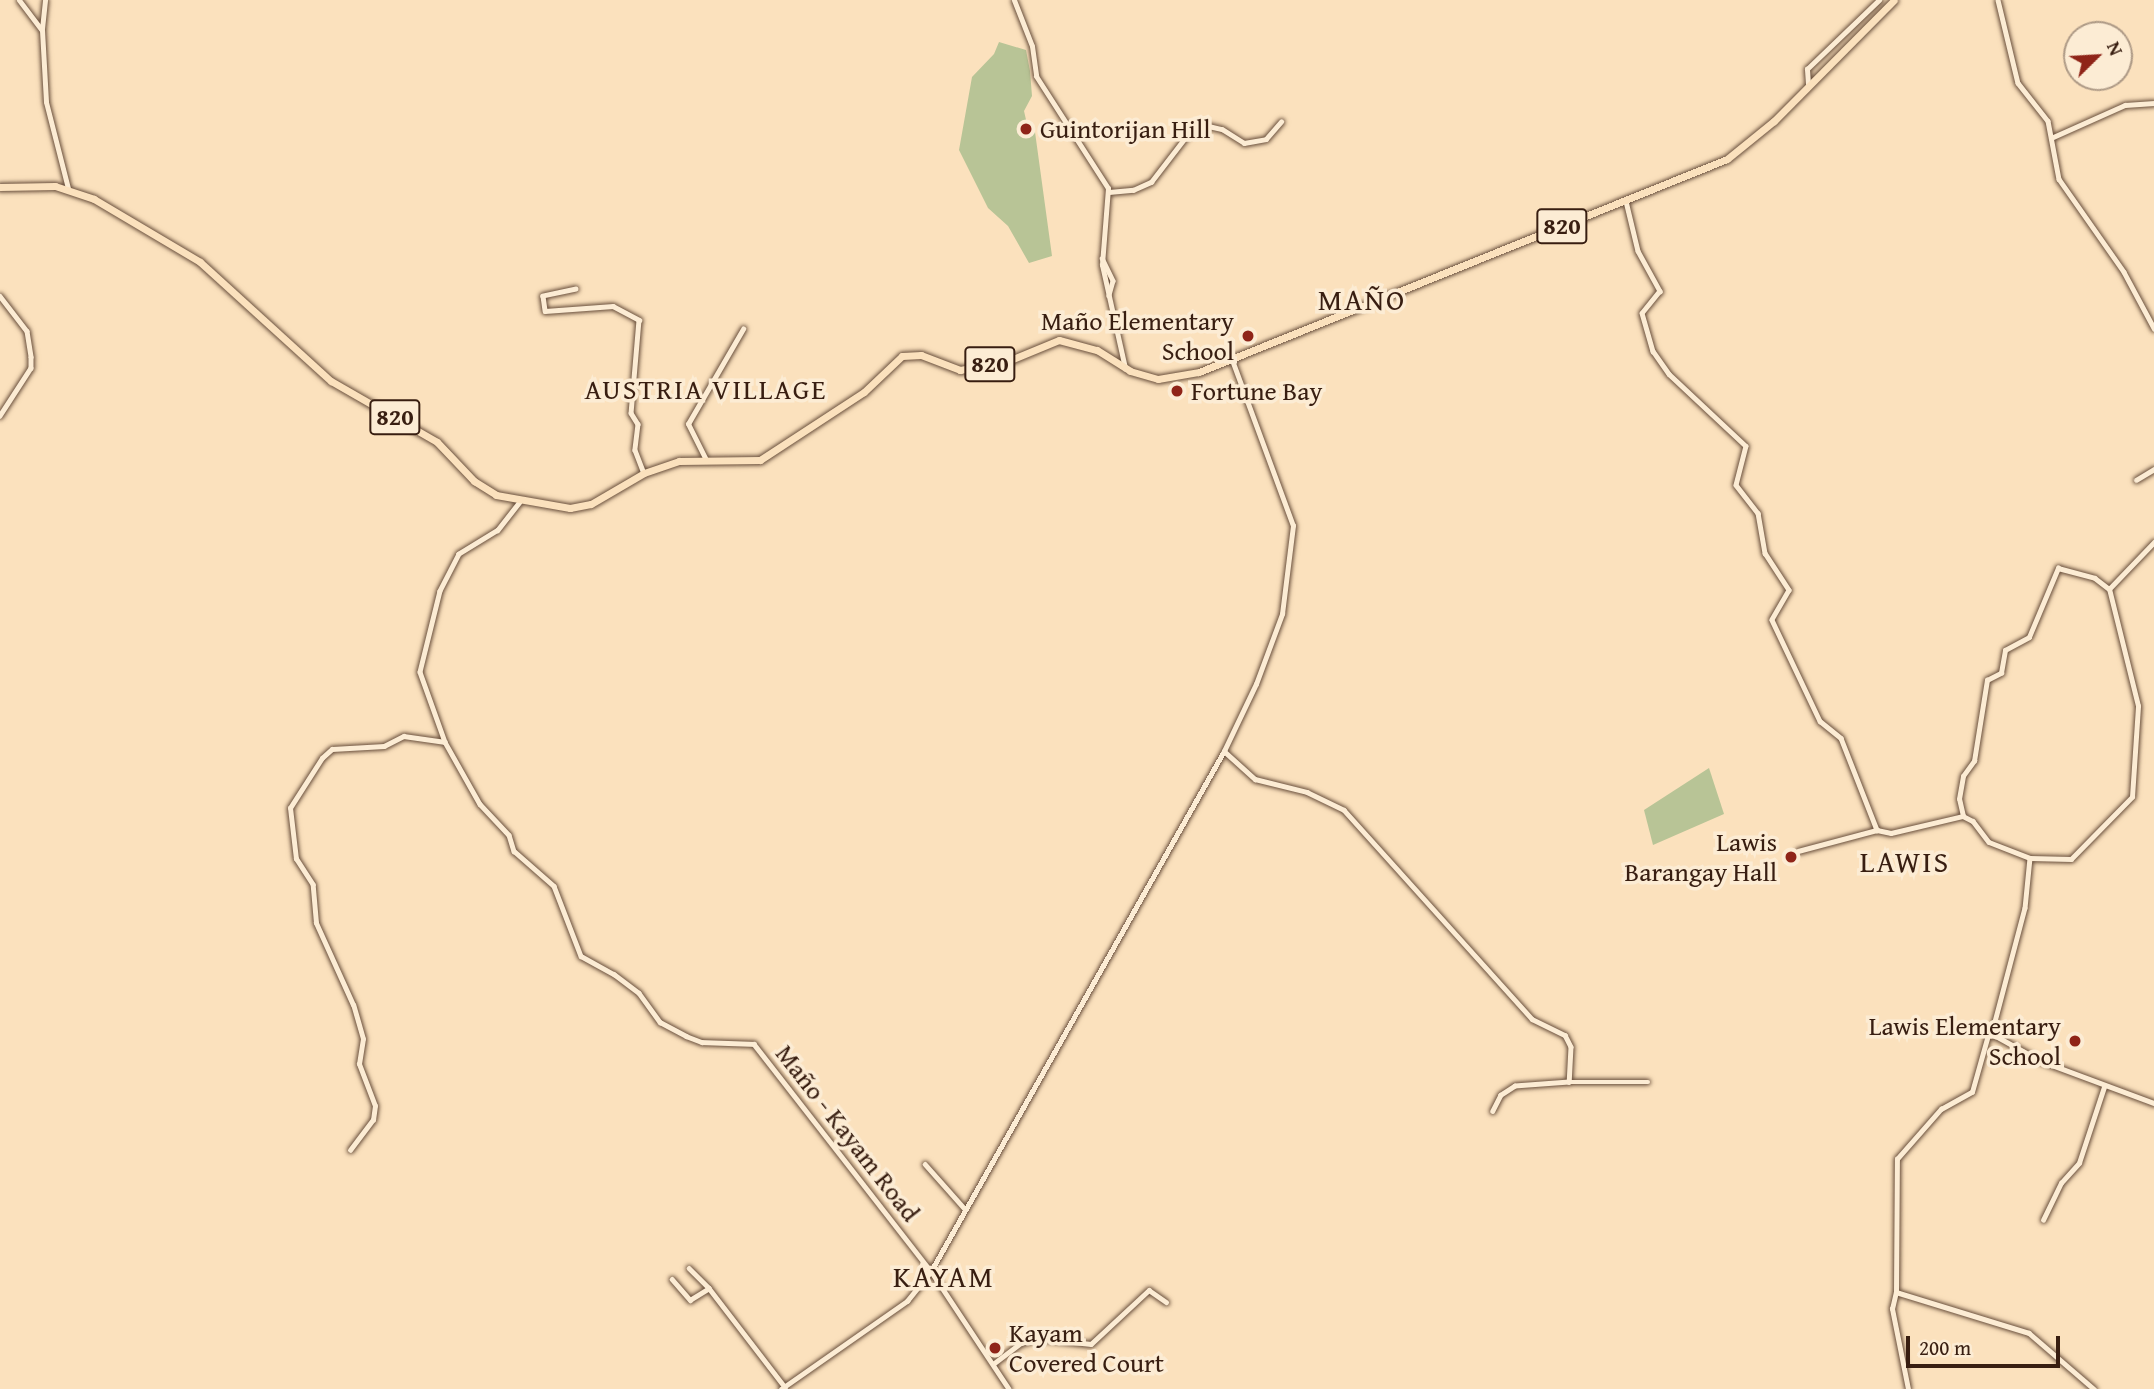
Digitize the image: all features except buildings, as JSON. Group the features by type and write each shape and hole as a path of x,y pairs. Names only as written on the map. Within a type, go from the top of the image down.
{"highway":[{"name":"820","path":"0,187 68,188 200,262 331,381 437,442 474,481 496,495 520,502 570,508 591,504 644,473 679,461 744,462 768,457 864,392 902,356 920,355 960,370 1008,360 1059,340 1097,350 1125,368 1158,379 1180,378 1231,359 1727,159 1774,121 1894,0"}],"street":[{"path":"19,0 42,30"},
{"path":"45,0 42,30 46,102 68,188"},
{"path":"1014,0 1032,46 1036,76 1109,192 1102,257 1107,298 1125,368"},
{"path":"1808,84 1807,69 1879,0"},
{"path":"1998,0 2018,83 2044,112 2059,179 2124,272 2154,328"},
{"path":"2051,138 2125,105 2154,103"},
{"path":"1109,192 1133,190 1151,182 1188,134 1204,125 1222,129 1244,143 1266,139 1281,122"},
{"path":"1626,201 1638,251 1660,291 1642,313 1653,351 1669,374 1746,446 1736,485 1758,513 1766,553 1789,590 1772,620 1820,721 1841,737 1877,830"},
{"path":"576,289 542,296 545,311 613,306 639,320 631,413 638,424 635,450 644,473"},
{"path":"0,296 27,331 31,357 31,369 0,416"},
{"path":"706,461 688,424 743,329"},
{"name":"Maño - Kayam Road","path":"931,1271 1224,751 1272,646 1288,583 1293,526 1231,359"},
{"path":"2136,480 2154,468"},
{"name":"Maño - Kayam Road","path":"520,502 498,530 458,554 440,591 421,672 445,742 480,804 509,835 514,851 554,886 581,956 614,974 639,993 660,1022 686,1036 702,1042 754,1044 931,1271 1009,1389"},
{"path":"2109,589 2154,542"},
{"path":"1798,851 1877,830 1891,833 1963,817 1973,821 1989,842 2030,858 2071,859 2132,797 2138,706 2109,589 2095,578 2058,568 2033,629 2006,650 2001,673 1987,680 1974,761 1963,776 1959,799 1963,817"},
{"path":"350,1150 373,1120 375,1106 359,1064 363,1039 353,1005 316,923 313,885 296,859 290,808 322,758 332,749 384,746 404,736 445,742"},
{"path":"1224,751 1255,779 1307,792 1345,810 1532,1019 1564,1035 1570,1047 1569,1082"},
{"path":"1996,1036 1993,1029 2025,908 2030,858"},
{"path":"1908,1389 1892,1310 1896,1292 1897,1159 1941,1109 1972,1092 1988,1035 1996,1036 2104,1087 2154,1102"},
{"path":"1493,1111 1501,1095 1515,1086 1569,1082 1648,1082"},
{"path":"2043,1220 2061,1184 2078,1163 2104,1087"},
{"path":"925,1164 964,1209"},
{"path":"689,1268 709,1289 783,1388 907,1301 931,1271"},
{"path":"672,1279 690,1300 709,1289"},
{"path":"993,1364 1021,1343 1038,1338 1091,1344 1149,1290 1167,1302"},
{"path":"1896,1292 2029,1334 2094,1389"}],"green space":[{"path":"999,42 1026,50 1030,71 1032,96 1024,111 1027,124 1035,132 1052,256 1029,263 1008,226 988,208 959,150 972,77 994,54"},
{"path":"1709,768 1724,814 1653,845 1644,810"}],"place":[{"name":"Guintorijan Hill","path":"1026,129"},
{"name":"Maño Elementary School","path":"1248,336"},
{"name":"Fortune Bay","path":"1177,391"},
{"name":"Lawis Barangay Hall","path":"1791,857"},
{"name":"Lawis Elementary School","path":"2075,1041"},
{"name":"Kayam Covered Court","path":"995,1348"}],"district":[{"name":"MAÑO","path":"1362,299"},
{"name":"AUSTRIA VILLAGE","path":"706,389"},
{"name":"LAWIS","path":"1905,861"},
{"name":"KAYAM","path":"944,1276"}]}
